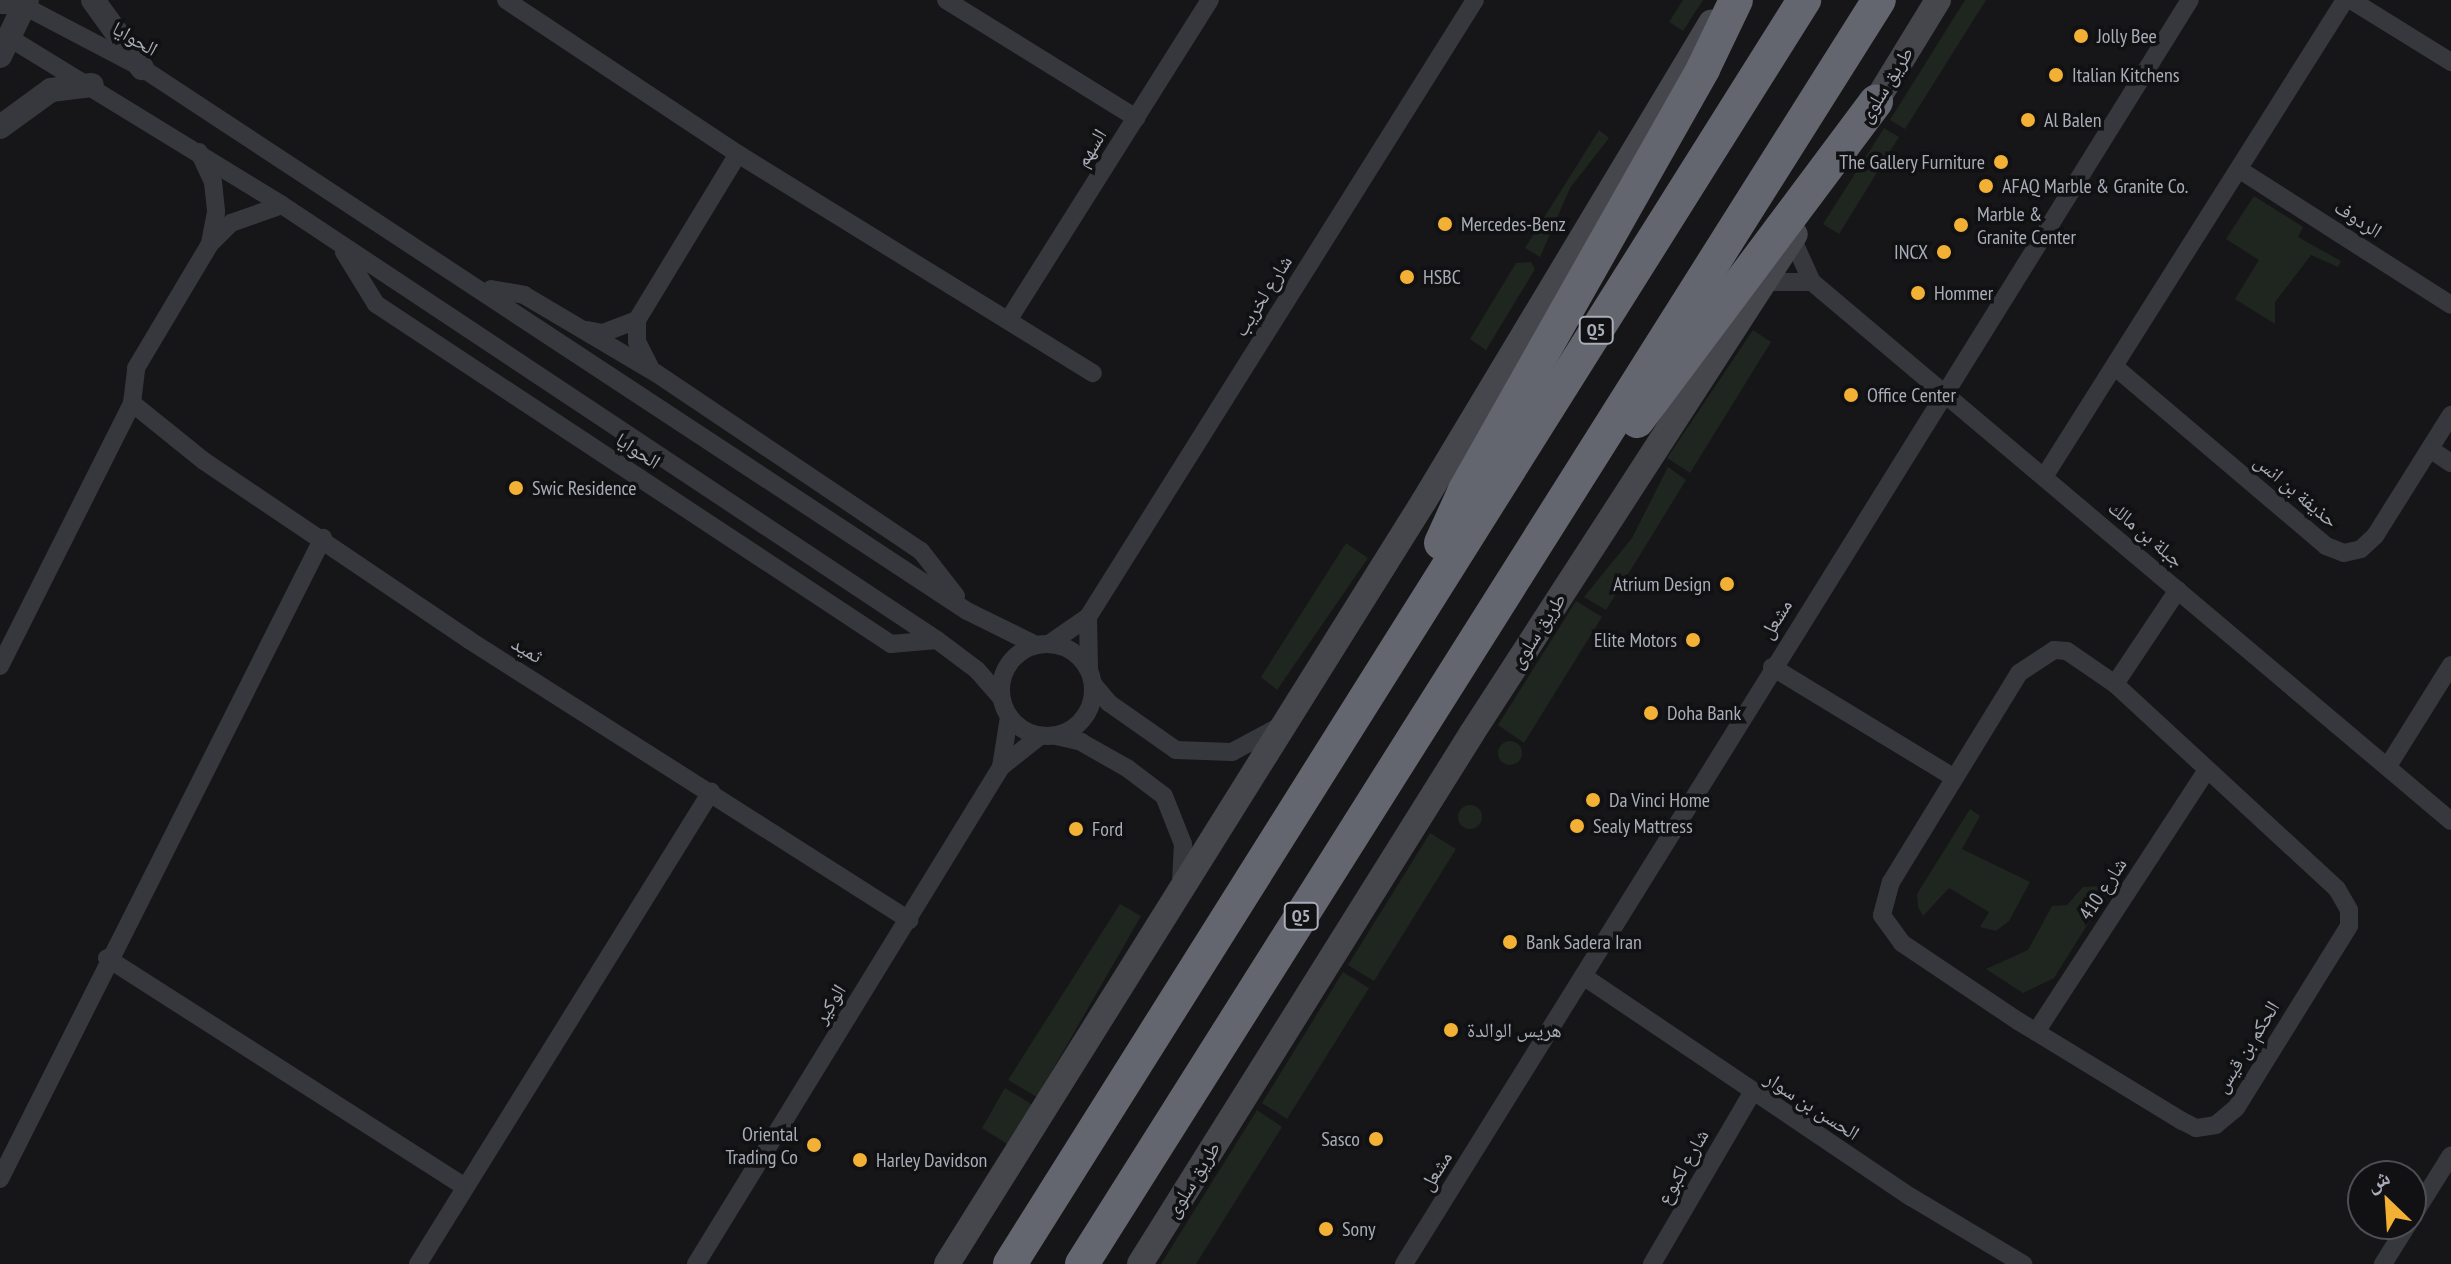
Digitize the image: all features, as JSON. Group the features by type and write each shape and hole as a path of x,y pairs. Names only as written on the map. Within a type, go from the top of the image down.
{"highway":[{"path":"1388,660 1465,490 1703,69 1736,0"},
{"name":"Q5","path":"1010,1264 1804,0"},
{"name":"Q5","path":"1082,1264 1879,0"},
{"path":"1520,568 1601,470 1876,102"}],"main road":[{"path":"947,1264 1180,895 1727,0"},
{"name":"طريق سلوى","path":"1140,1264 1472,733 1792,238 1938,0"}],"street":[{"path":"93,0 142,68"},
{"path":"506,0 738,154 1093,373"},
{"path":"946,0 1136,118"},
{"name":"السهم","path":"1009,319 1210,0"},
{"name":"شارع لخريب","path":"1042,644 1088,617 1475,0"},
{"name":"مشعل","path":"1404,1264 1772,667 2190,0"},
{"path":"2044,477 2345,0"},
{"path":"2351,0 2451,62"},
{"path":"3,38 17,4"},
{"name":"الحوايا","path":"17,4 142,68 482,288 967,611 1042,644"},
{"name":"الحوايا","path":"3,38 92,85 282,205 342,250 937,640 977,670 1001,698"},
{"path":"0,127 51,90 92,85"},
{"path":"199,152 213,182 216,212 210,244"},
{"path":"656,373 637,342 637,320 738,154"},
{"name":"الردوف","path":"2240,170 2451,305"},
{"path":"0,666 132,403 130,385 136,368 210,244 231,223 282,205"},
{"name":"جبلة بن مالك","path":"1792,238 1812,282 2451,821"},
{"name":"الحوايا","path":"342,250 376,304 839,610 891,644 937,640"},
{"path":"1764,282 1812,282"},
{"name":"الحوايا","path":"482,288 524,295 656,373 921,551 967,611"},
{"path":"585,329 603,333 637,320"},
{"name":"حذيفة بن انس","path":"2115,367 2334,551 2351,553 2367,546 2451,415"},
{"name":"ثميد","path":"132,403 204,461 323,538 469,640 909,920"},
{"path":"2430,449 2451,463"},
{"path":"0,1179 107,958 323,538"},
{"path":"2115,684 2178,590"},
{"path":"1048,736 1085,717 1091,677 1088,617"},
{"path":"1180,895 1183,844 1174,809 1164,796 1127,768 1081,742 1048,736 1009,717 1001,698 1008,665 1042,644 1072,651 1109,703 1176,750 1232,752 1285,723"},
{"name":"الحكم بن قيس","path":"2067,651 2115,684 2337,889 2352,919 2236,1108 2216,1125 2196,1128 2036,1032 1902,943 1882,915 1885,893 2019,673 2042,654 2067,651"},
{"path":"2388,766 2451,665"},
{"path":"1772,667 1953,777"},
{"name":"الوكير","path":"696,1264 1001,767 1009,717"},
{"name":"الوكير","path":"1001,767 1048,736"},
{"name":"شارع 410","path":"2036,1032 2207,770"},
{"path":"418,1264 463,1186 711,792"},
{"path":"107,958 463,1186"},
{"name":"الحسن بن سوار","path":"1583,976 1752,1093 2023,1264"},
{"name":"شارع لكبوع","path":"1652,1264 1752,1093"},
{"path":"2427,1194 2451,1155"},
{"path":"2383,1264 2398,1240"}],"shaded area":[{"path":"1683,0 1703,0 1683,31 1669,22"},
{"path":"1965,0 1986,0 1905,129 1890,120"},
{"path":"1884,128 1899,137 1839,234 1823,224"},
{"path":"1599,130 1609,138 1570,188 1540,257 1525,248"},
{"path":"2254,196 2303,227 2298,237 2341,261 2338,267 2311,255 2275,302 2275,324 2235,299 2259,260 2226,239"},
{"path":"1531,262 1535,269 1486,350 1470,339 1516,263"},
{"path":"1753,330 1771,342 1690,473 1667,458"},
{"path":"1668,467 1686,480 1606,610 1584,597 1632,538"},
{"path":"1346,543 1368,558 1277,690 1261,677"},
{"path":"1576,601 1602,617 1524,743 1498,725"},
{"path":"1510,741 1518,745 1522,753 1518,761 1510,765 1502,761 1498,753 1502,745"},
{"path":"1470,805 1478,809 1482,817 1478,825 1470,829 1462,825 1458,817 1462,809"},
{"path":"1970,809 1980,816 1962,849 2030,882 2009,921 1996,931 1980,927 1989,912 1949,888 1923,916 1918,907 1917,894"},
{"path":"1430,833 1456,849 1374,981 1348,965"},
{"path":"2100,886 2109,890 2054,978 2023,993 1986,969 2028,950 2052,906 2067,905 2083,887"},
{"path":"1120,904 1141,916 1037,1097 1008,1080"},
{"path":"1343,972 1369,988 1287,1119 1262,1103"},
{"path":"1005,1088 1033,1105 1007,1144 982,1128"},
{"path":"1257,1110 1282,1127 1196,1264 1161,1264"}],"place":[{"name":"Jolly Bee","path":"2081,36"},
{"name":"Italian Kitchens","path":"2056,75"},
{"name":"Al Balen","path":"2028,120"},
{"name":"The Gallery Furniture","path":"2001,162"},
{"name":"AFAQ Marble & Granite Co.","path":"1986,186"},
{"name":"Mercedes-Benz","path":"1445,224"},
{"name":"Marble & Granite Center","path":"1961,225"},
{"name":"INCX","path":"1944,252"},
{"name":"HSBC","path":"1407,277"},
{"name":"Hommer","path":"1918,293"},
{"name":"Office Center","path":"1851,395"},
{"name":"Swic Residence","path":"516,488"},
{"name":"Atrium Design","path":"1727,584"},
{"name":"Elite Motors","path":"1693,640"},
{"name":"Doha Bank","path":"1651,713"},
{"name":"Da Vinci Home","path":"1593,800"},
{"name":"Sealy Mattress","path":"1577,826"},
{"name":"Ford","path":"1076,829"},
{"name":"Bank Sadera Iran","path":"1510,942"},
{"name":"هريس الوالدة","path":"1451,1030"},
{"name":"Sasco","path":"1376,1139"},
{"name":"Oriental Trading Co","path":"814,1145"},
{"name":"Harley Davidson","path":"860,1160"},
{"name":"Sony","path":"1326,1229"}]}
